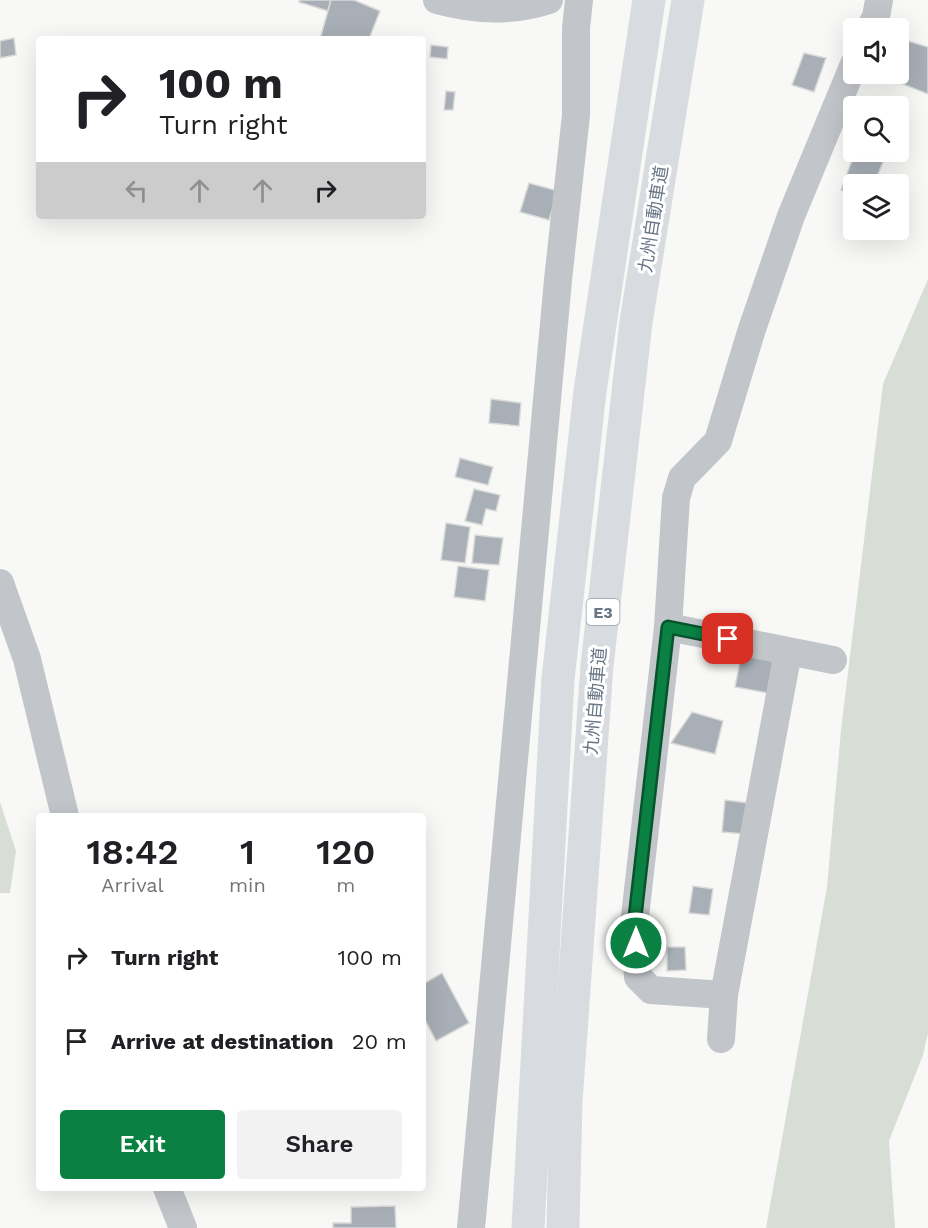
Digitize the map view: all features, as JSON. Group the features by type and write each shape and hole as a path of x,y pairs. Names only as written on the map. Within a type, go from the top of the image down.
{"highway":[{"name":"九州自動車道","path":"528,1228 558,679 590,391 649,0"},
{"name":"九州自動車道","path":"563,1228 566,1101 597,666 636,322 688,0"}],"street":[{"path":"436,0 460,6 497,8 537,4 549,0"},
{"path":"471,1228 557,292 576,115 576,28 579,0"},
{"path":"875,18 879,0"},
{"path":"724,995 651,990 638,977 634,926 668,627 676,498 682,478 718,441 751,332 791,216 846,84"},
{"path":"0,583 27,659 64,813"},
{"path":"668,627 833,660"},
{"path":"721,1039 724,995 788,652"},
{"path":"168,1191 183,1228"}],"shaded area":[{"path":"928,279 928,1033 923,1055 889,1141 895,1228 766,1228 827,887 841,730 883,384"},
{"path":"0,802 16,851 10,893 0,893"}],"building":[{"path":"300,0 331,0 328,11 299,2"},
{"path":"331,0 354,0 380,11 370,36 321,36"},
{"path":"14,38 16,55 0,58 0,41"},
{"path":"909,41 928,47 928,94 903,84 909,84"},
{"path":"431,45 448,47 447,59 430,57"},
{"path":"804,53 826,58 814,92 792,85"},
{"path":"446,91 455,92 453,110 444,110"},
{"path":"851,162 883,162 878,174 847,174"},
{"path":"529,183 558,191 549,220 520,212"},
{"path":"491,399 521,403 519,426 489,423"},
{"path":"460,458 493,467 488,485 455,477"},
{"path":"474,489 500,495 496,511 486,509 482,525 465,521"},
{"path":"446,523 470,527 465,563 441,560"},
{"path":"475,535 503,538 499,565 472,563"},
{"path":"458,566 489,570 485,601 454,597"},
{"path":"742,651 775,657 768,693 735,687"},
{"path":"692,712 723,721 715,754 671,743"},
{"path":"725,800 748,803 745,834 722,832"},
{"path":"693,886 713,889 709,915 689,913"},
{"path":"667,947 685,947 686,970 667,971"},
{"path":"442,973 469,1023 436,1041 426,1022 426,982"},
{"path":"395,1206 396,1228 333,1228 333,1223 351,1223 351,1207"}],"route":[{"path":"636,943 634,926 668,627 728,639"}]}
